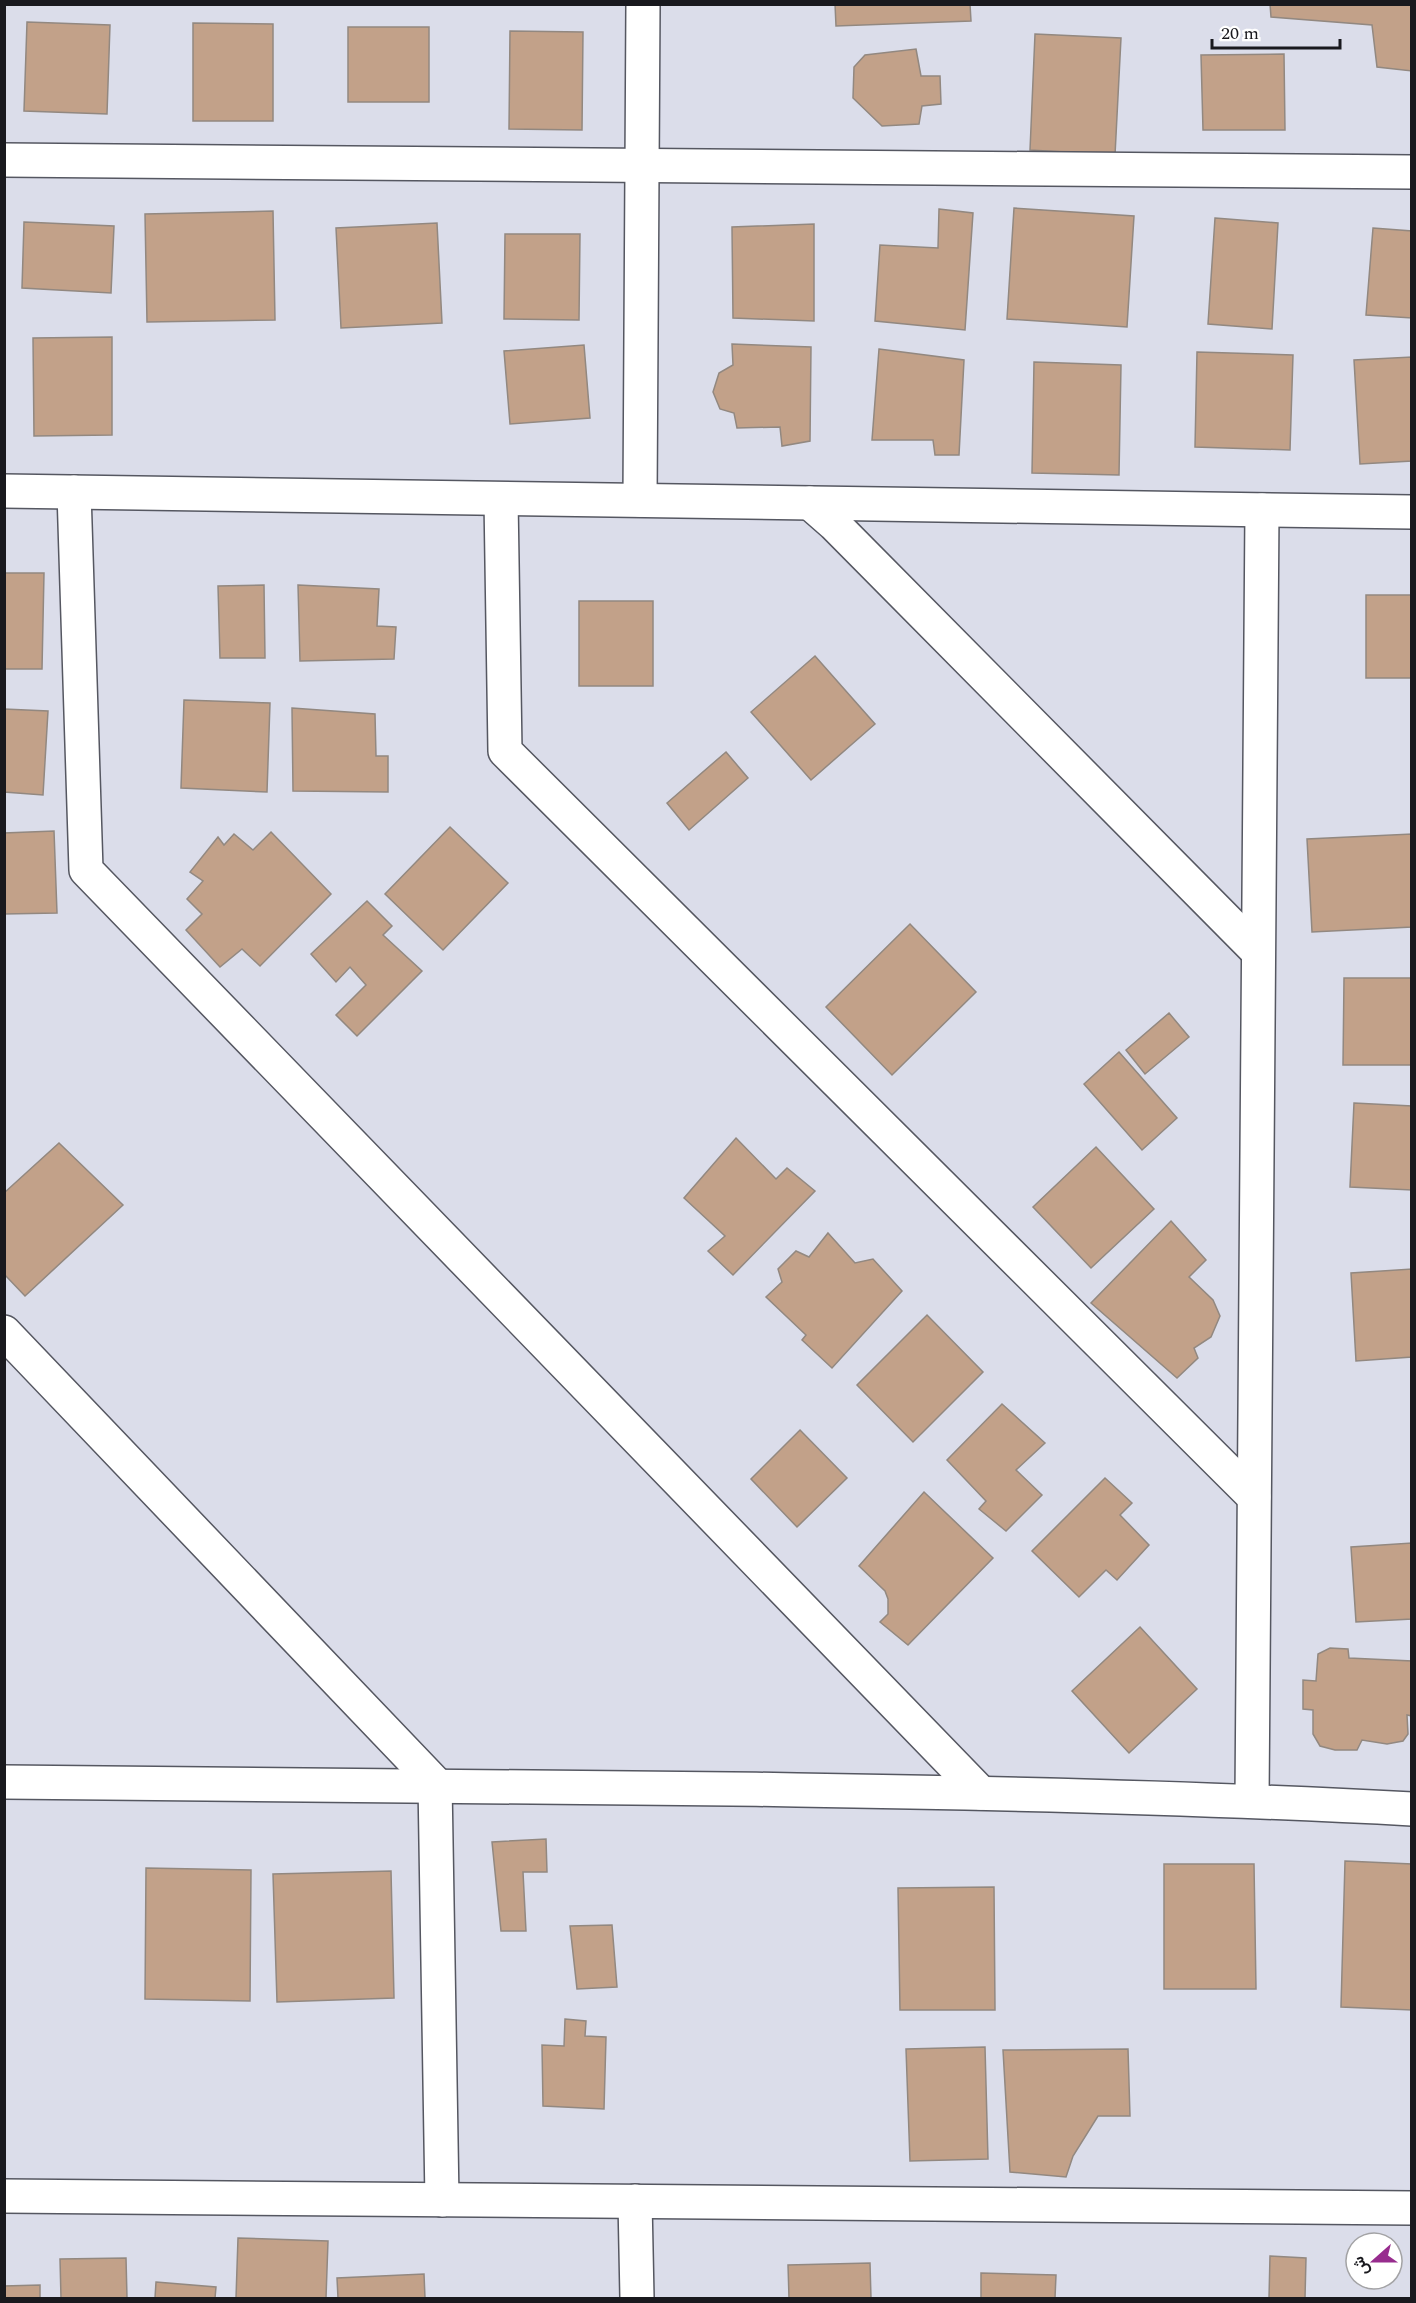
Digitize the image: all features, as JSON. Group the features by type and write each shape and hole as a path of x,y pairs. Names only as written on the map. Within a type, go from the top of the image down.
{"street":[{"path":"640,500 643,4"},
{"path":"4,160 1412,172"},
{"path":"4,491 1412,512"},
{"path":"74,492 86,870 981,1793"},
{"path":"501,499 505,751 1254,1497"},
{"path":"810,503 1258,952"},
{"path":"1252,1800 1262,510"},
{"path":"4,1332 435,1783 442,2200"},
{"path":"4,1782 435,1783 981,1793 1252,1800 1412,1809"},
{"path":"4,2196 1412,2208"},
{"path":"635,2201 637,2298"}],"building":[{"path":"835,4 970,4 971,21 836,26"},
{"path":"1270,4 1412,4 1412,71 1377,67 1372,25 1271,17"},
{"path":"27,22 110,25 107,114 24,111"},
{"path":"193,23 273,24 273,121 193,121"},
{"path":"348,27 429,27 429,102 348,102"},
{"path":"510,31 583,32 582,130 509,129"},
{"path":"1035,34 1121,38 1115,155 1030,150"},
{"path":"916,49 921,76 940,76 941,104 922,106 919,124 882,126 853,98 854,67 865,55"},
{"path":"1284,54 1285,130 1203,130 1201,55"},
{"path":"1014,208 1134,216 1127,327 1007,319"},
{"path":"939,209 973,213 965,330 875,321 880,245 938,248"},
{"path":"273,211 275,320 147,322 145,214"},
{"path":"1215,218 1278,223 1272,329 1208,324"},
{"path":"24,222 114,226 111,293 22,288"},
{"path":"437,223 442,323 341,328 336,228"},
{"path":"814,224 814,321 733,318 732,227"},
{"path":"1373,228 1412,231 1412,318 1366,315"},
{"path":"505,234 580,234 579,320 504,319"},
{"path":"112,337 112,435 34,436 33,338"},
{"path":"732,344 811,347 810,441 782,446 780,427 737,428 734,413 720,409 713,392 719,373 733,365"},
{"path":"584,345 590,418 510,424 504,351"},
{"path":"879,349 964,360 959,455 935,455 933,440 872,440"},
{"path":"1197,352 1293,355 1290,450 1195,447"},
{"path":"1412,357 1412,461 1360,464 1354,360"},
{"path":"1034,362 1121,365 1119,475 1032,473"},
{"path":"4,573 44,573 42,669 4,669"},
{"path":"264,585 265,658 220,658 218,586"},
{"path":"298,585 379,589 377,626 396,627 394,659 300,661"},
{"path":"1366,595 1412,595 1412,678 1366,678"},
{"path":"579,601 653,601 653,686 579,686"},
{"path":"815,656 875,724 811,780 751,712"},
{"path":"184,700 270,703 267,792 181,788"},
{"path":"292,708 375,714 376,756 388,756 388,792 293,791"},
{"path":"4,709 48,711 43,795 4,792"},
{"path":"726,752 748,778 689,830 667,803"},
{"path":"450,827 508,883 443,950 385,894"},
{"path":"54,831 57,913 4,914 4,833"},
{"path":"271,832 331,894 260,966 242,949 220,967 186,930 202,914 187,899 203,881 190,872 218,837 224,845 234,834 253,850"},
{"path":"1412,834 1412,927 1312,932 1307,839"},
{"path":"367,901 392,926 383,935 422,971 357,1036 336,1015 366,985 350,967 336,982 311,954"},
{"path":"910,924 976,992 892,1075 826,1007"},
{"path":"1344,978 1412,978 1412,1065 1343,1065"},
{"path":"1169,1013 1189,1037 1145,1074 1126,1050"},
{"path":"1119,1052 1177,1118 1142,1150 1084,1084"},
{"path":"1354,1103 1412,1106 1412,1190 1350,1187"},
{"path":"736,1138 776,1179 787,1168 815,1191 733,1275 708,1251 725,1236 684,1198"},
{"path":"59,1143 123,1205 25,1296 4,1274 4,1193"},
{"path":"1096,1147 1154,1209 1091,1268 1033,1207"},
{"path":"1171,1221 1206,1260 1189,1277 1213,1300 1220,1316 1211,1337 1194,1348 1198,1358 1177,1378 1091,1303"},
{"path":"828,1233 855,1263 873,1259 902,1291 832,1368 802,1340 806,1335 766,1297 782,1282 778,1269 796,1251 809,1257"},
{"path":"1412,1269 1412,1357 1356,1361 1351,1273"},
{"path":"927,1315 983,1372 913,1442 857,1385"},
{"path":"1002,1404 1045,1443 1016,1470 1042,1495 1006,1531 979,1509 986,1501 947,1460"},
{"path":"800,1430 847,1478 797,1527 751,1479"},
{"path":"1105,1478 1132,1503 1120,1515 1149,1545 1117,1580 1106,1570 1079,1597 1032,1551"},
{"path":"924,1492 993,1558 908,1645 880,1622 888,1614 888,1599 885,1591 859,1566"},
{"path":"1412,1543 1412,1619 1356,1622 1351,1547"},
{"path":"1140,1627 1197,1689 1129,1753 1072,1691"},
{"path":"1330,1648 1348,1649 1349,1658 1412,1661 1412,1716 1407,1715 1408,1734 1403,1741 1387,1744 1362,1740 1357,1750 1335,1750 1320,1746 1313,1734 1313,1710 1303,1709 1303,1680 1316,1681 1318,1654"},
{"path":"546,1839 547,1872 523,1872 526,1931 501,1931 492,1842"},
{"path":"1345,1861 1412,1864 1412,2010 1341,2007"},
{"path":"1164,1864 1254,1864 1256,1989 1164,1989"},
{"path":"146,1868 251,1870 250,2001 145,1999"},
{"path":"391,1871 394,1998 277,2002 273,1874"},
{"path":"994,1887 995,2010 900,2010 898,1888"},
{"path":"612,1925 617,1987 577,1989 570,1926"},
{"path":"565,2019 586,2021 585,2036 606,2037 604,2109 543,2106 542,2045 564,2046"},
{"path":"985,2047 988,2159 910,2161 906,2049"},
{"path":"1128,2049 1130,2116 1098,2116 1073,2156 1066,2177 1010,2172 1003,2050"},
{"path":"238,2238 328,2241 326,2298 236,2298"},
{"path":"1270,2256 1306,2258 1305,2298 1269,2298"},
{"path":"126,2258 127,2298 61,2298 60,2259"},
{"path":"870,2263 871,2298 789,2298 788,2265"},
{"path":"981,2273 1056,2275 1055,2298 981,2298"},
{"path":"424,2274 425,2298 338,2298 337,2278"},
{"path":"156,2282 216,2287 215,2298 155,2298"},
{"path":"40,2285 40,2298 4,2298 4,2286"}]}
